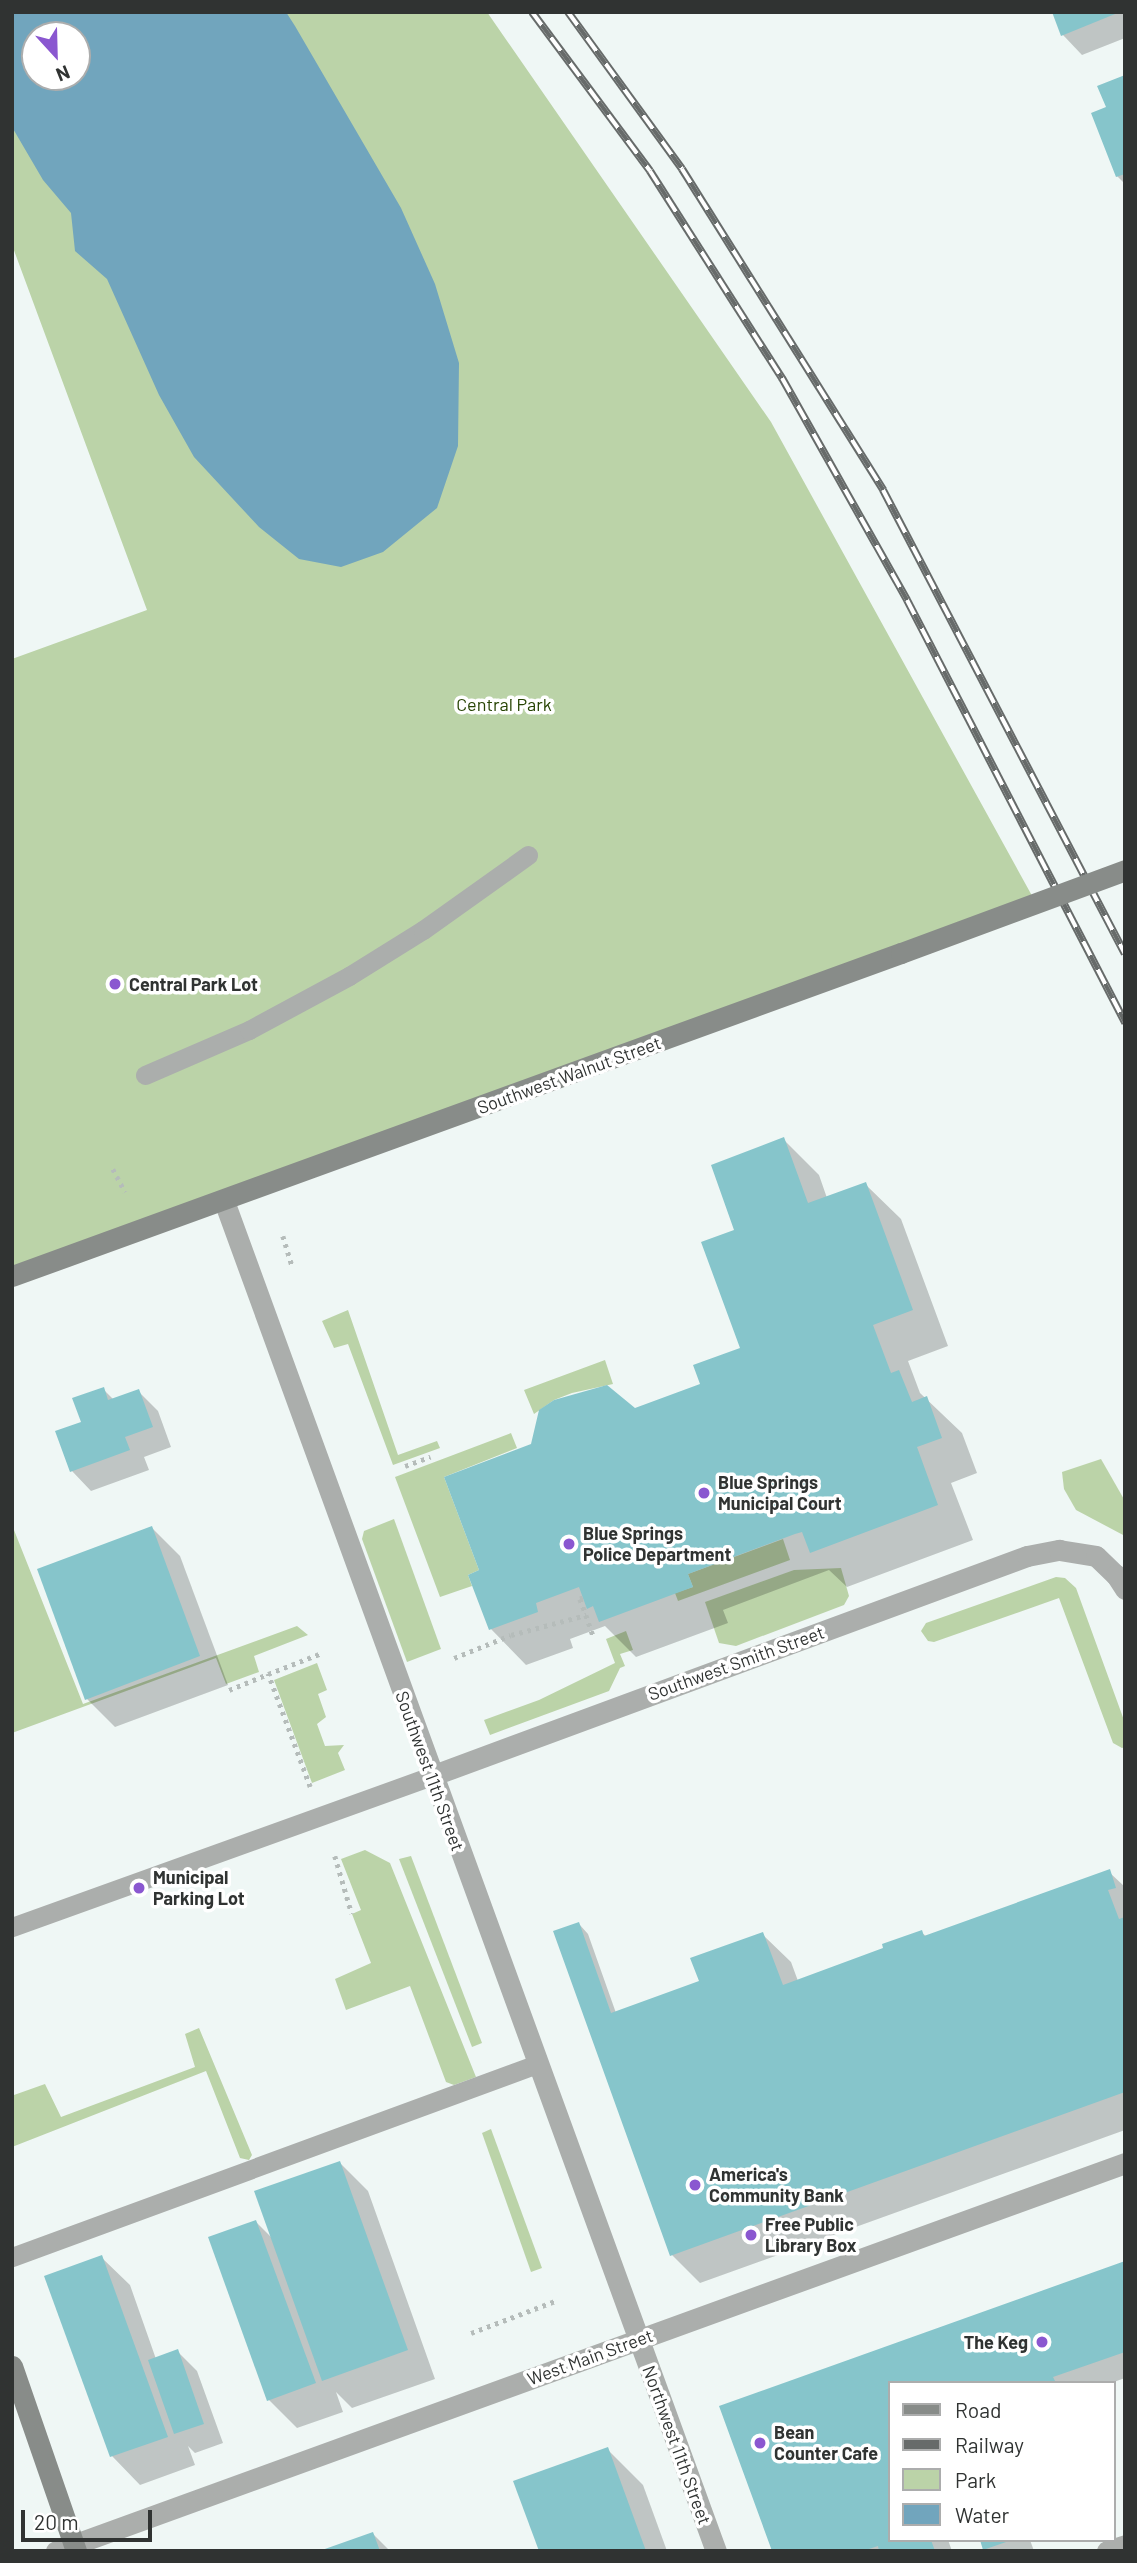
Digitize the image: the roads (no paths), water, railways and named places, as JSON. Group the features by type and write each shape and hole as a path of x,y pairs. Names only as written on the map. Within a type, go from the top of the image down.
{"street":[{"name":"Southwest Walnut Street","path":"12,1276 224,1201 1125,870"},
{"name":"Southwest 11th Street","path":"224,1201 431,1776 639,2340"},
{"name":"Southwest Smith Street","path":"431,1776 1042,1552 1073,1550 1096,1556 1116,1575 1125,1589"},
{"name":"West Main Street","path":"68,2549 1125,2163"},
{"name":"Northwest 11th Street","path":"639,2340 716,2551"},
{"path":"12,2366 68,2549"},
{"path":"1107,2551 1125,2545"}],"lane":[{"path":"145,1076 249,1030 349,976 423,930 528,855"},
{"path":"12,1927 431,1776"},
{"path":"12,2257 537,2064"}],"water":[{"path":"12,12 286,12 401,208 435,284 459,363 458,446 437,508 383,552 341,567 299,559 259,527 194,457 159,395 107,279 75,251 71,213 43,180 12,127"}],"railway":[{"path":"532,12 650,171 782,378 907,600 1125,1023"},
{"path":"568,12 682,169 883,490 1125,954"}],"place":[{"name":"Central Park Lot","path":"115,984"},
{"name":"Blue Springs Municipal Court","path":"704,1493"},
{"name":"Blue Springs Police Department","path":"569,1544"},
{"name":"Municipal Parking Lot","path":"139,1888"},
{"name":"America's Community Bank","path":"695,2185"},
{"name":"Free Public Library Box","path":"751,2235"},
{"name":"The Keg","path":"1042,2342"},
{"name":"Bean Counter Cafe","path":"760,2443"}],"park label":[{"name":"Central Park","path":"504,704"}]}
